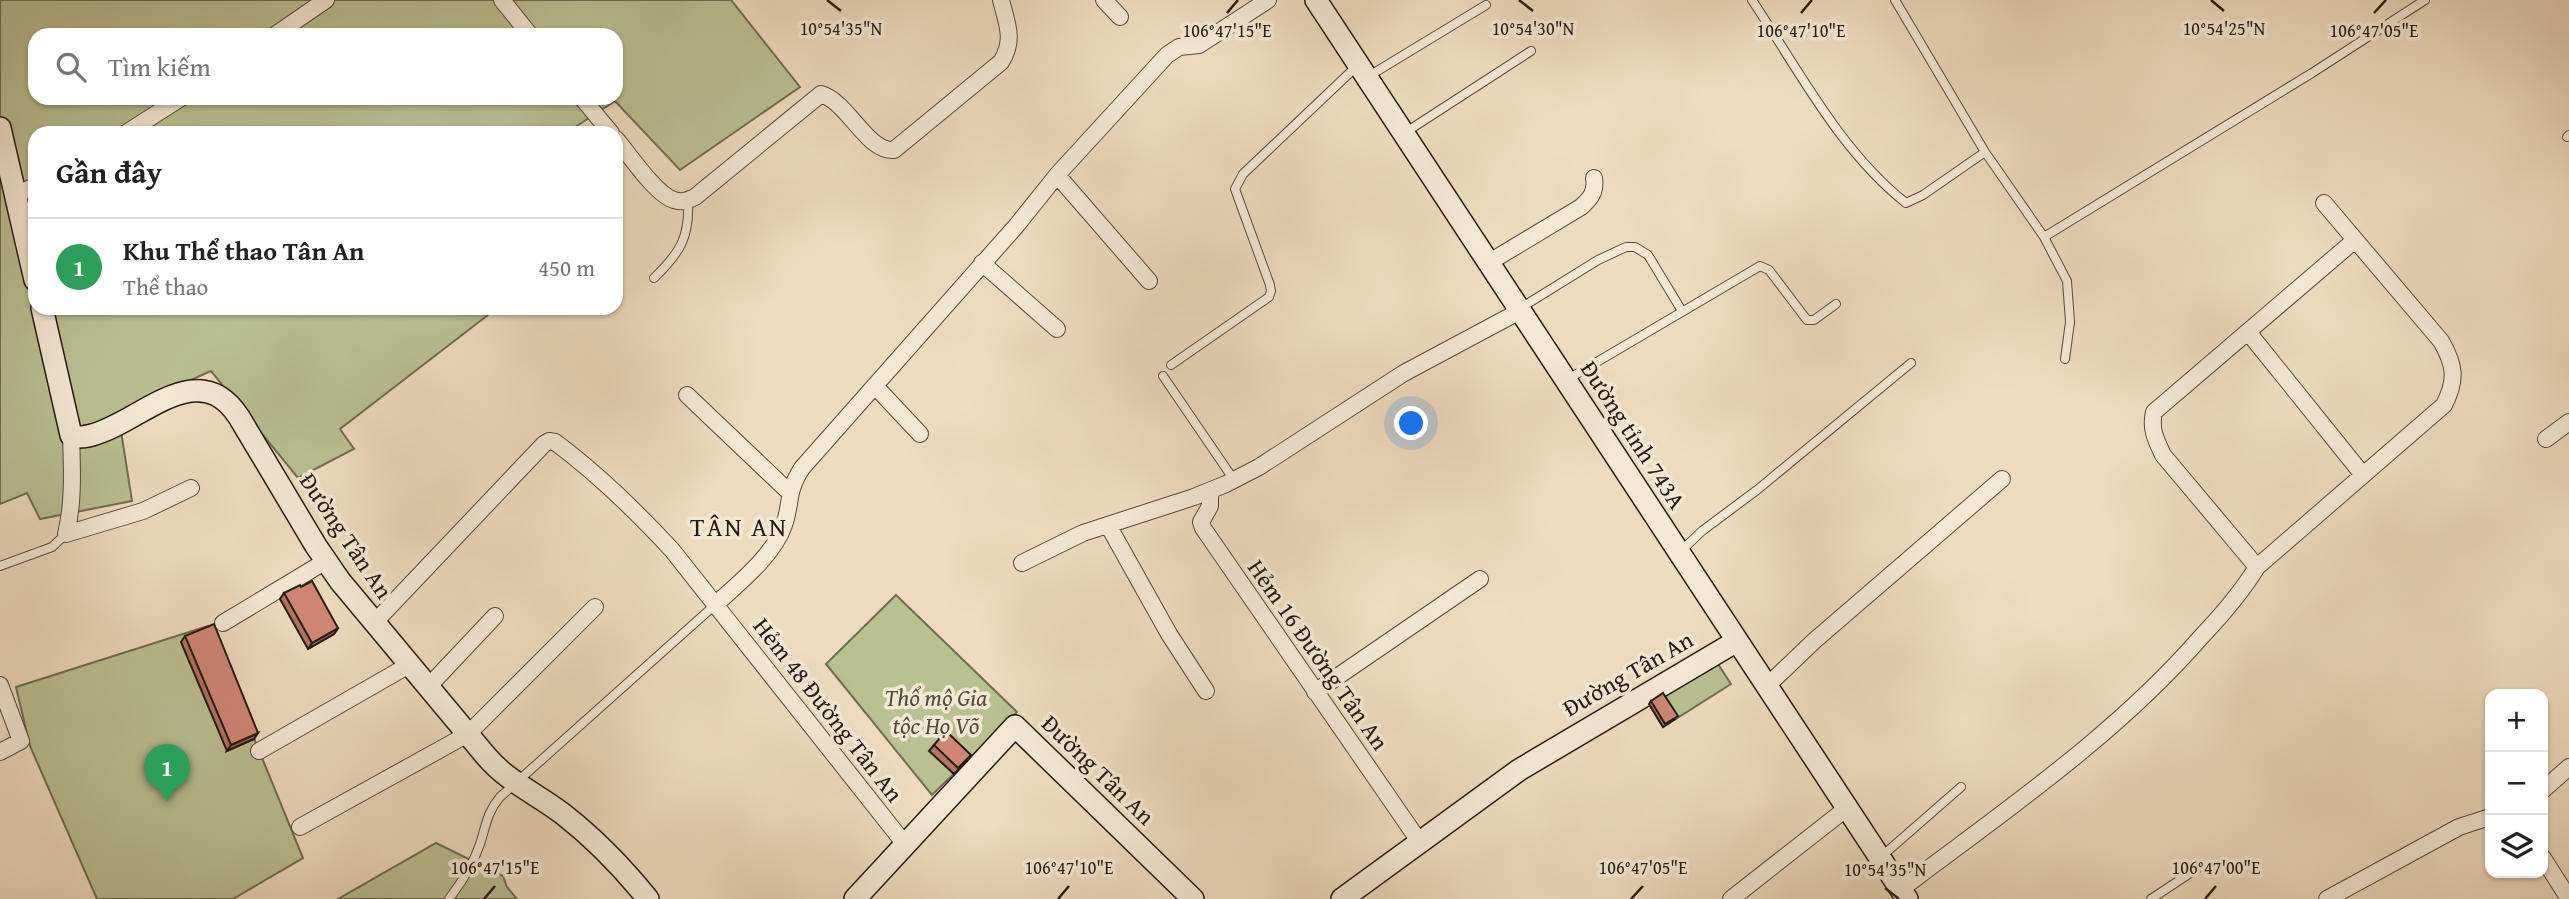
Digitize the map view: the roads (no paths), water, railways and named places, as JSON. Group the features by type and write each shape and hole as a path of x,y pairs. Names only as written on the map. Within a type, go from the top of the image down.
{"street":[{"path":"285,28 326,0"},
{"path":"502,0 524,28"},
{"path":"623,147 662,193 672,200 688,200 821,94 838,104 875,143 887,151 894,150 1001,62 1009,50 1010,38 1001,0"},
{"path":"1104,0 1120,17"},
{"path":"716,604 744,579 772,547 785,524 789,492 802,468 1057,175 1167,55 1179,47 1199,45 1268,0"},
{"name":"Đường tỉnh 743A","path":"1315,0 1904,894"},
{"path":"136,126 170,105"},
{"path":"588,105 605,126"},
{"path":"0,128 11,196 28,256"},
{"path":"1057,175 1149,281"},
{"path":"1488,263 1581,207 1590,199 1595,188 1594,178"},
{"path":"11,196 28,189"},
{"path":"1904,894 2108,729 2152,690 2243,591 2257,567 2444,405 2450,394 2454,373 2451,359 2441,341 2324,203"},
{"path":"2257,567 2163,455 2154,438 2154,412 2355,240"},
{"path":"982,264 1057,329"},
{"path":"1022,563 1083,533 1210,491 1234,480 1259,467 1404,373 1519,310"},
{"path":"44,315 71,435 72,485 66,534 118,520 191,488"},
{"path":"2248,332 2363,475"},
{"path":"875,386 920,434"},
{"name":"Đường Tân An","path":"71,435 77,438 108,430 162,399 175,395 211,391 233,408 326,561 374,623 496,768 587,834 614,859 648,899"},
{"path":"687,395 789,492"},
{"path":"2546,439 2569,422"},
{"name":"Hẻm 48 Đường Tân An","path":"374,623 549,441 555,442 586,464 635,509 716,604 904,843"},
{"path":"1767,686 1814,641 2002,479"},
{"name":"Hẻm 16 Đường Tân An","path":"1210,491 1210,506 1201,523 1203,528 1419,841"},
{"path":"1108,525 1169,634 1206,691"},
{"path":"223,623 326,561"},
{"path":"1315,692 1479,579"},
{"path":"300,827 468,734 595,607"},
{"path":"428,687 495,616"},
{"name":"Đường Tân An","path":"1342,899 1486,792 1537,758 1737,641"},
{"path":"259,751 409,665"},
{"path":"0,685 22,741 0,752"},
{"name":"Đường Tân An","path":"855,899 904,843 1016,726 1193,899"},
{"path":"2548,786 2569,767"},
{"path":"1731,899 1847,808"},
{"path":"2327,899 2459,827 2485,819"},
{"path":"2548,866 2569,899"}],"lane":[{"path":"1752,0 1850,148 1883,185 1906,203 1923,195 1985,152"},
{"path":"1895,0 1985,152 2044,237 2067,281 2070,322 2065,359"},
{"path":"2044,237 2312,73 2425,0"},
{"path":"1171,365 1269,297 1272,291 1235,189 1243,174 1362,71 1486,5"},
{"path":"1404,134 1531,51"},
{"path":"654,278 678,253 685,237 689,218 688,200"},
{"path":"1519,310 1598,260 1626,247 1635,247 1648,255 1682,312"},
{"path":"1566,380 1759,266 1769,270 1807,320 1814,320 1836,304"},
{"path":"1679,553 1702,531 1757,490 1912,363"},
{"path":"1163,376 1234,480"},
{"path":"0,566 52,547 66,534"},
{"path":"449,899 473,861 488,813 500,797 716,604"},
{"path":"1880,858 1961,787"},
{"path":"2151,899 2201,866"}],"place":[{"name":"Khu Thể thao Tân An","path":"167,802"}],"district":[{"name":"TÂN AN","path":"739,527"}],"park label":[{"name":"Thổ mộ Gia tộc Họ Võ","path":"936,712"}]}
